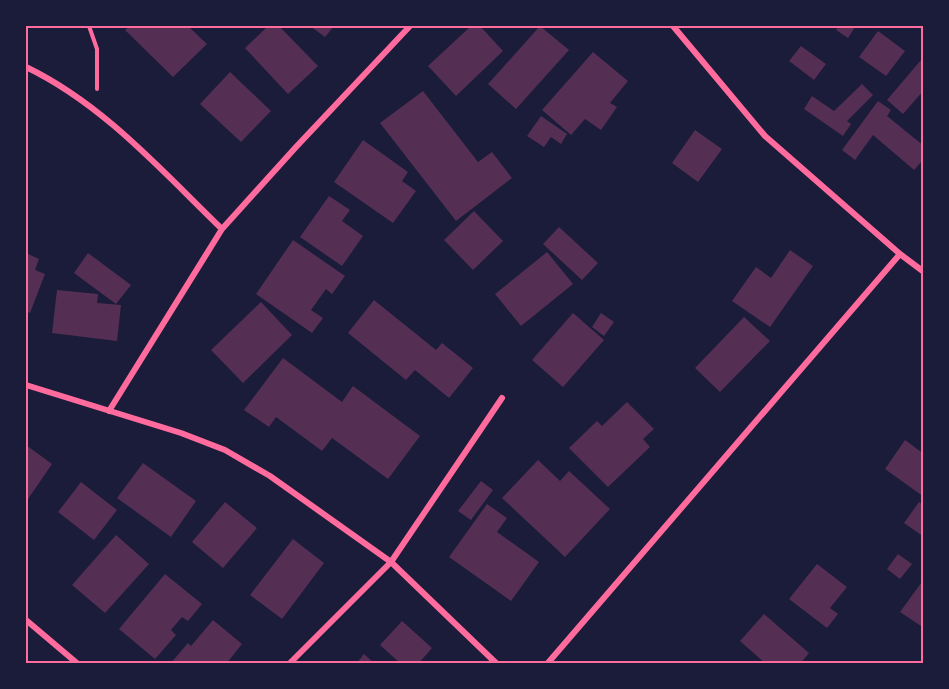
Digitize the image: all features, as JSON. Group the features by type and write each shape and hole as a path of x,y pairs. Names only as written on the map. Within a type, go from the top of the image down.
{"street":[{"path":"110,411 222,229 410,26"},
{"path":"673,26 765,136 900,254 924,272"},
{"path":"26,67 58,86 118,129 222,229"},
{"path":"547,663 900,254"},
{"path":"26,385 181,433 225,450 270,476 391,562 497,663"},
{"path":"289,663 391,562 502,398"},
{"path":"26,620 78,663"}],"path":[{"path":"89,26 97,49 96,112"}],"building":[{"path":"130,26 188,26 207,44 173,77 125,30"},
{"path":"268,26 279,26 318,66 288,94 245,48"},
{"path":"310,26 334,26 325,37"},
{"path":"471,26 480,26 503,51 456,96 428,66"},
{"path":"540,26 569,50 516,109 488,84"},
{"path":"839,26 855,27 848,38 836,30"},
{"path":"878,31 905,51 886,76 859,57"},
{"path":"801,46 826,64 814,80 789,61"},
{"path":"593,52 628,81 610,103 617,107 601,130 585,119 571,135 542,110"},
{"path":"921,60 924,62 924,90 903,114 887,100"},
{"path":"230,72 271,111 241,142 200,104"},
{"path":"862,84 873,95 847,121 851,124 843,136 804,109 812,96 834,111"},
{"path":"423,91 478,162 492,152 512,178 456,221 380,123"},
{"path":"878,101 891,110 887,116 924,146 924,159 914,170 873,135 855,160 842,150"},
{"path":"541,116 567,134 561,144 551,137 544,147 527,136"},
{"path":"695,130 722,149 698,182 672,163"},
{"path":"363,140 408,172 402,181 416,191 393,223 334,182"},
{"path":"329,196 350,210 342,221 363,236 342,266 300,237"},
{"path":"474,211 503,241 473,270 444,240"},
{"path":"559,227 598,263 582,280 543,244"},
{"path":"293,240 345,276 332,294 326,289 311,310 323,318 312,333 256,294"},
{"path":"790,250 813,266 770,327 732,301 756,267 771,278"},
{"path":"547,252 573,284 521,326 495,294"},
{"path":"26,253 39,259 35,270 45,274 30,313 26,311"},
{"path":"88,253 131,285 116,304 74,273"},
{"path":"57,290 98,294 97,303 121,305 117,341 52,333"},
{"path":"374,300 436,350 442,343 473,368 449,398 415,370 406,380 348,333"},
{"path":"261,302 292,335 243,383 211,350"},
{"path":"573,313 604,340 563,387 532,360"},
{"path":"601,313 614,322 604,336 592,327"},
{"path":"744,317 770,341 720,392 695,368"},
{"path":"283,358 342,402 353,386 420,436 388,479 332,438 322,451 276,417 269,427 244,410"},
{"path":"627,402 654,429 643,439 650,447 608,487 569,448 597,421 602,426"},
{"path":"905,440 924,454 924,497 885,469"},
{"path":"26,445 52,464 26,502"},
{"path":"538,460 560,481 569,471 610,509 565,557 502,498"},
{"path":"143,463 196,501 171,537 117,498"},
{"path":"481,481 493,490 471,520 458,511"},
{"path":"81,482 117,510 94,540 58,512"},
{"path":"225,502 257,528 223,568 192,542"},
{"path":"919,502 924,506 924,537 904,523"},
{"path":"487,504 507,518 497,532 539,562 511,601 449,557"},
{"path":"116,535 149,564 105,613 72,585"},
{"path":"293,539 324,563 282,619 250,595"},
{"path":"898,554 912,564 900,579 887,569"},
{"path":"817,564 847,587 830,608 838,614 827,628 789,599"},
{"path":"165,574 202,604 188,621 182,617 171,630 176,635 155,659 119,629"},
{"path":"924,579 924,628 900,612"},
{"path":"764,614 809,653 800,664 766,664 740,641"},
{"path":"213,620 242,644 226,664 170,664 188,643 191,646"},
{"path":"402,621 432,648 418,664 401,664 380,645"},
{"path":"364,654 375,664 356,664"}]}
